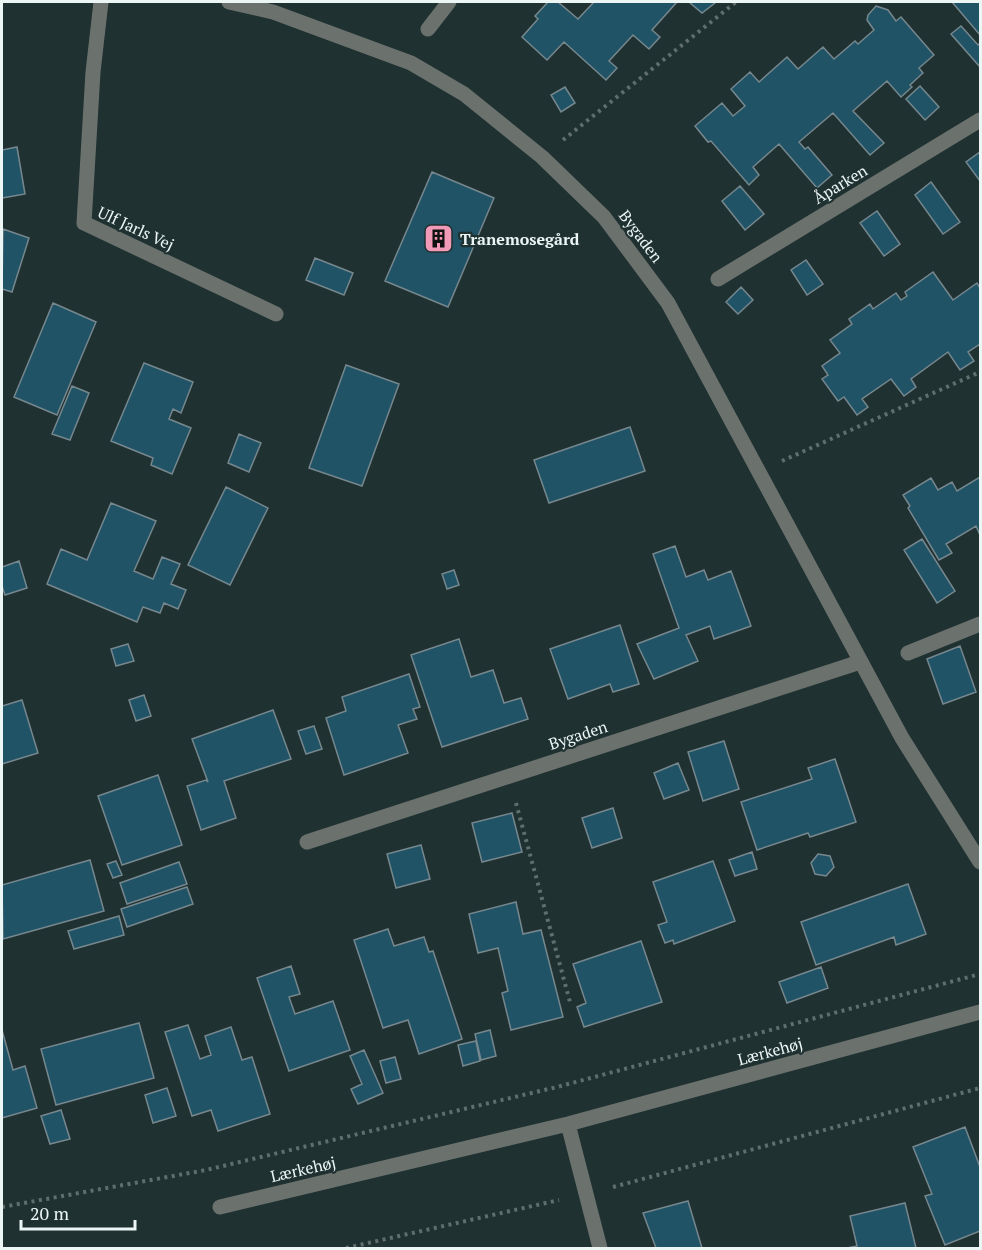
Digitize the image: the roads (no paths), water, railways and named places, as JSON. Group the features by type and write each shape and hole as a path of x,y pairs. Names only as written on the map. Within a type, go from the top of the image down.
{"street":[{"name":"Ulf Jarls Vej","path":"101,2 93,72 84,223 276,314"},
{"name":"Bygaden","path":"229,2 273,12 411,63 464,94 542,157 604,217 668,303 902,738 981,862"},
{"path":"428,29 449,2"},
{"name":"Åparken","path":"718,279 981,120"},
{"path":"908,653 981,624"},
{"name":"Bygaden","path":"307,842 860,662"},
{"name":"Lærkehøj","path":"220,1207 568,1124 981,1012"},
{"path":"568,1124 600,1248"}],"place":[{"name":"Tranemosegård","path":"439,239"}]}
